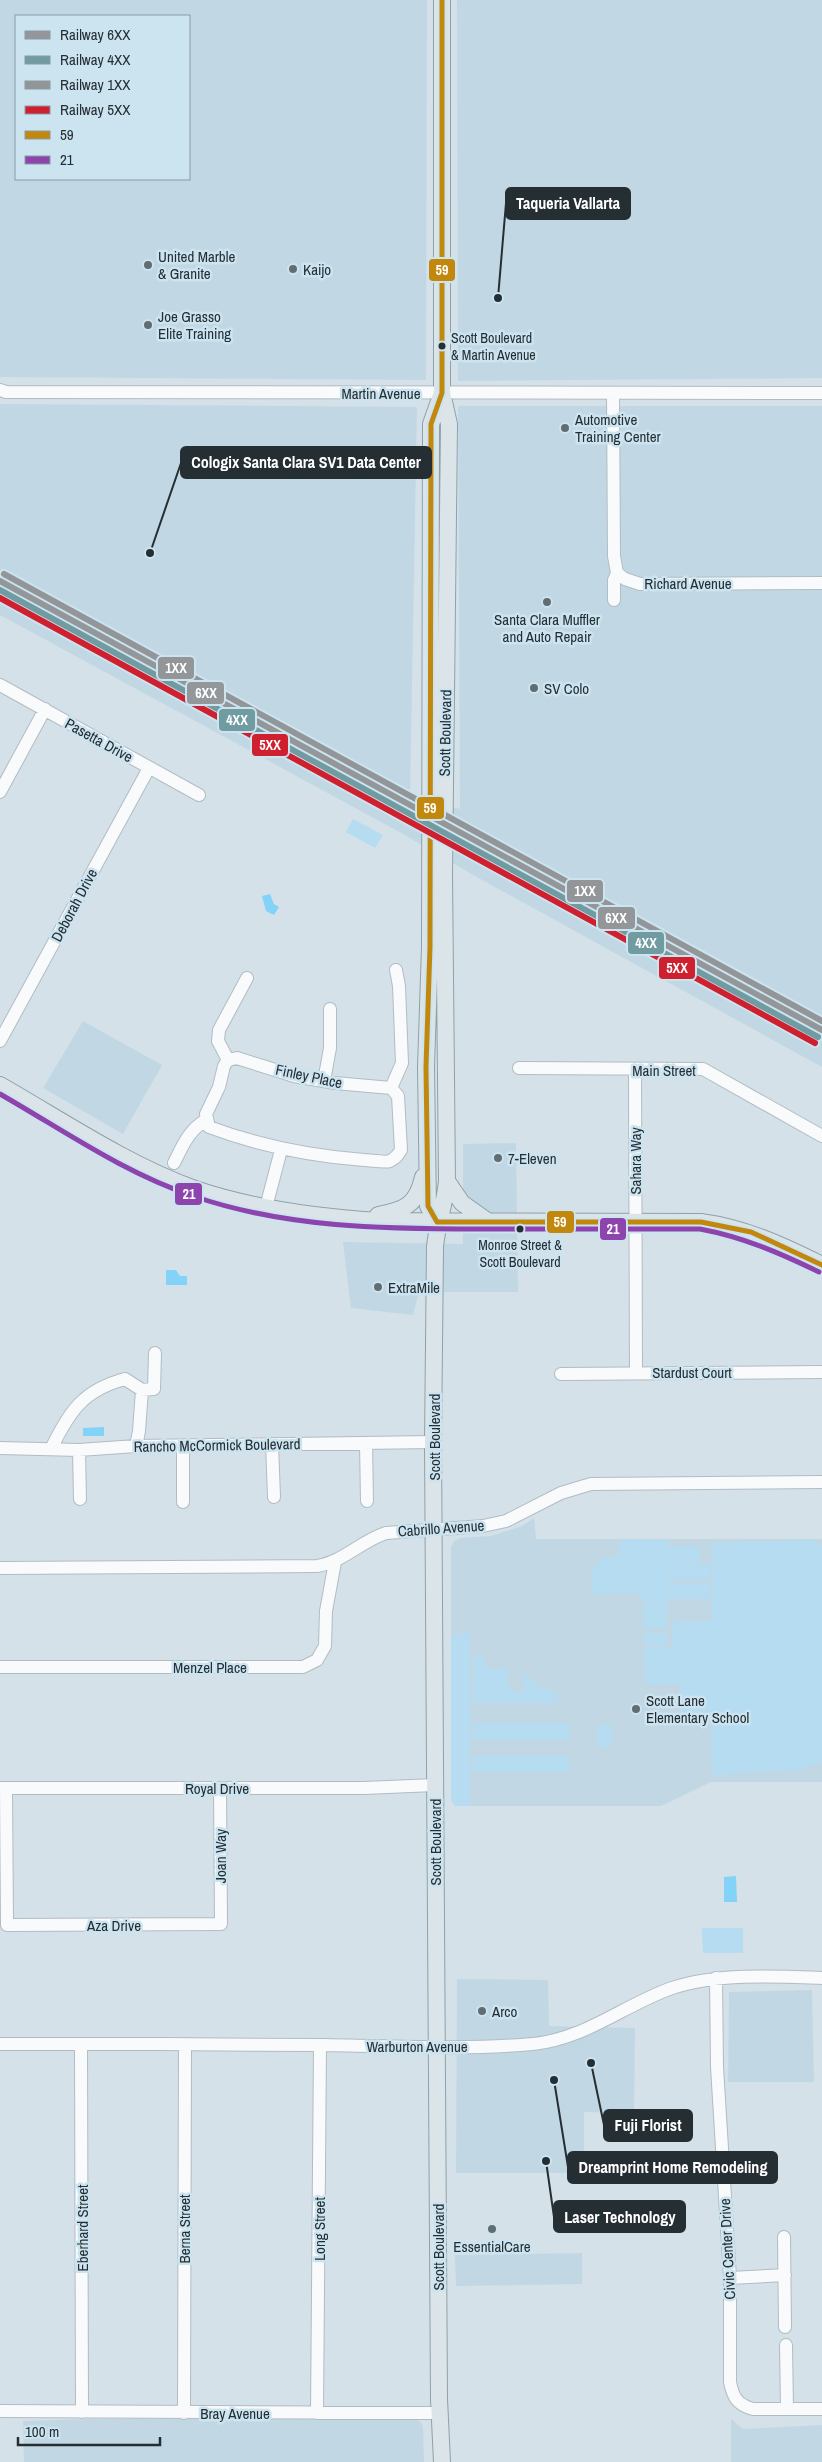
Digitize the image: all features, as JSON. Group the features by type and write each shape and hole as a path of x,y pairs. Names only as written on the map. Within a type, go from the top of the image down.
{"main road":[{"name":"Scott Boulevard","path":"438,1222 428,1206 426,1067 437,872 445,781 449,434 442,393 442,0"},
{"name":"Scott Boulevard","path":"442,393 431,424 430,773 437,872 447,1181 445,1206 438,1222 435,1254 433,1442 440,2414 442,2462"},
{"path":"0,1085 120,1155 194,1188 266,1207 356,1220 438,1222 486,1220 701,1222 725,1225 778,1243 822,1265"},
{"path":"356,1220 398,1211 412,1202 420,1188 428,1152"},
{"path":"447,1181 462,1203 486,1220"}],"street":[{"name":"Martin Avenue","path":"0,390 6,392 822,393"},
{"path":"613,394 614,556 617,573 614,580 614,600"},
{"name":"Richard Avenue","path":"617,573 625,579 640,584 822,583"},
{"name":"Pasetta Drive","path":"0,685 199,795"},
{"path":"0,792 44,709"},
{"name":"Deborah Drive","path":"0,1042 148,768"},
{"path":"247,978 219,1030 218,1041 228,1060 224,1066 219,1087 206,1114 209,1127 241,1139 281,1150 328,1157 389,1162 398,1156 401,1150 398,1096 391,1088 402,1063 400,986 396,970"},
{"path":"324,1081 330,1048 330,1009"},
{"name":"Finley Place","path":"228,1060 237,1058 294,1076 391,1088"},
{"name":"Main Street","path":"519,1068 702,1069 822,1136"},
{"name":"Sahara Way","path":"635,1070 636,1372"},
{"path":"174,1162 190,1132 194,1127 206,1120"},
{"path":"266,1207 281,1150"},
{"path":"51,1449 66,1419 86,1397 106,1384 125,1380 142,1390 154,1389 155,1353"},
{"name":"Stardust Court","path":"562,1374 822,1372"},
{"path":"136,1446 142,1390"},
{"name":"Rancho McCormick Boulevard","path":"0,1448 79,1450 136,1446 433,1442"},
{"path":"366,1443 367,1501"},
{"path":"272,1444 274,1497"},
{"path":"183,1445 184,1502"},
{"path":"79,1450 80,1499"},
{"name":"Cabrillo Avenue","path":"0,1568 317,1566 335,1562 368,1540 386,1533 483,1526 506,1521 561,1493 592,1484 822,1482"},
{"name":"Menzel Place","path":"0,1667 303,1667 317,1660 325,1646 326,1612 335,1562"},
{"name":"Royal Drive","path":"3,1788 364,1788 435,1785"},
{"name":"Aza Drive","path":"3,1788 7,1925 221,1924"},
{"name":"Joan Way","path":"220,1788 221,1924"},
{"name":"Warburton Avenue","path":"0,2044 438,2046 534,2044 566,2037 603,2023 664,1992 692,1982 716,1978 822,1978"},
{"name":"Civic Center Drive","path":"716,1978 717,2067 730,2278 730,2382 733,2397 743,2406 754,2409 822,2409"},
{"name":"Eberhard Street","path":"81,2044 82,2412"},
{"name":"Berna Street","path":"184,2412 185,2045"},
{"name":"Long Street","path":"317,2412 320,2045"},
{"path":"784,2237 785,2327"},
{"path":"730,2278 785,2276"},
{"path":"786,2345 787,2409"},
{"name":"Bray Avenue","path":"0,2411 440,2414"}],"shaded area":[{"path":"0,0 427,0 426,380 0,377"},
{"path":"457,0 822,0 822,378 458,381"},
{"path":"0,404 417,407 410,796 460,809 458,406 822,406 822,1067 475,876 403,834 0,615"},
{"path":"353,819 383,835 375,848 346,832"},
{"path":"83,1021 162,1065 123,1134 43,1088"},
{"path":"516,1143 518,1292 419,1292 413,1315 351,1308 343,1242 463,1244 463,1144"},
{"name":"Scott Lane Elementary School","path":"534,1518 536,1539 822,1539 822,1782 711,1782 661,1806 455,1806 451,1800 451,1547 454,1541 460,1538 491,1536 522,1526"},
{"path":"620,1539 669,1540 669,1547 700,1547 700,1563 669,1563 668,1601 643,1601 640,1595 634,1593 591,1594 592,1570 604,1557 619,1557"},
{"path":"814,1540 822,1548 822,1762 798,1770 712,1775 711,1711 681,1712 680,1684 645,1684 644,1647 672,1647 673,1621 712,1621 712,1543"},
{"path":"669,1564 710,1564 710,1580 669,1580"},
{"path":"669,1583 710,1583 710,1599 669,1599"},
{"path":"644,1602 668,1602 666,1628 643,1629"},
{"path":"470,1632 470,1806 455,1806 451,1800 451,1636"},
{"path":"644,1633 667,1633 667,1645 644,1645"},
{"path":"474,1656 485,1656 485,1668 508,1668 508,1681 513,1692 523,1692 523,1670 539,1687 552,1690 558,1695 558,1703 473,1703"},
{"path":"473,1723 570,1723 569,1740 473,1740"},
{"path":"597,1725 612,1725 611,1747 597,1747"},
{"path":"473,1756 569,1756 569,1772 473,1772"},
{"path":"702,1928 743,1928 743,1953 703,1953"},
{"path":"457,1979 548,1980 549,2026 635,2028 634,2113 584,2112 584,2173 456,2173"},
{"path":"812,1990 814,2082 728,2082 729,1992"},
{"path":"582,2253 582,2284 456,2286 455,2255"},
{"path":"92,2419 415,2419 421,2422 423,2427 424,2462 24,2462 23,2421"},
{"path":"731,2419 743,2429 822,2425 822,2462 731,2462"}],"water":[{"path":"270,894 274,904 279,907 274,915 266,911 262,896"},
{"path":"166,1270 176,1270 180,1276 187,1276 187,1285 166,1285"},
{"path":"104,1427 104,1436 83,1436 83,1428"},
{"path":"736,1876 737,1902 724,1902 724,1877"}],"rail line":[{"name":"1XX","path":"4,574 822,1021"},
{"name":"6XX","path":"0,581 822,1030"},
{"name":"4XX","path":"0,590 818,1037"},
{"name":"5XX","path":"0,598 815,1043"}],"transit line":[{"name":"59","path":"442,0 442,393 431,424 430,947 426,1067 428,1206 437,1222 701,1222 751,1232 822,1265"},
{"name":"21","path":"0,1094 94,1150 143,1175 193,1196 228,1207 264,1215 299,1221 372,1227 700,1229 731,1236 761,1246 819,1272"}],"place":[{"name":"United Marble & Granite","path":"148,265"},
{"name":"Kaijo","path":"293,269"},
{"name":"Taqueria Vallarta","path":"498,298"},
{"name":"Joe Grasso Elite Training","path":"148,325"},
{"name":"Scott Boulevard & Martin Avenue","path":"442,346"},
{"name":"Automotive Training Center","path":"565,428"},
{"name":"Cologix Santa Clara SV1 Data Center","path":"150,553"},
{"name":"Santa Clara Muffler and Auto Repair","path":"547,602"},
{"name":"SV Colo","path":"534,688"},
{"name":"7-Eleven","path":"498,1158"},
{"name":"Monroe Street & Scott Boulevard","path":"520,1229"},
{"name":"ExtraMile","path":"378,1287"},
{"name":"Scott Lane Elementary School","path":"636,1709"},
{"name":"Arco","path":"482,2011"},
{"name":"Fuji Florist","path":"591,2063"},
{"name":"Dreamprint Home Remodeling","path":"554,2080"},
{"name":"Laser Technology","path":"546,2161"},
{"name":"EssentialCare","path":"492,2229"}]}
